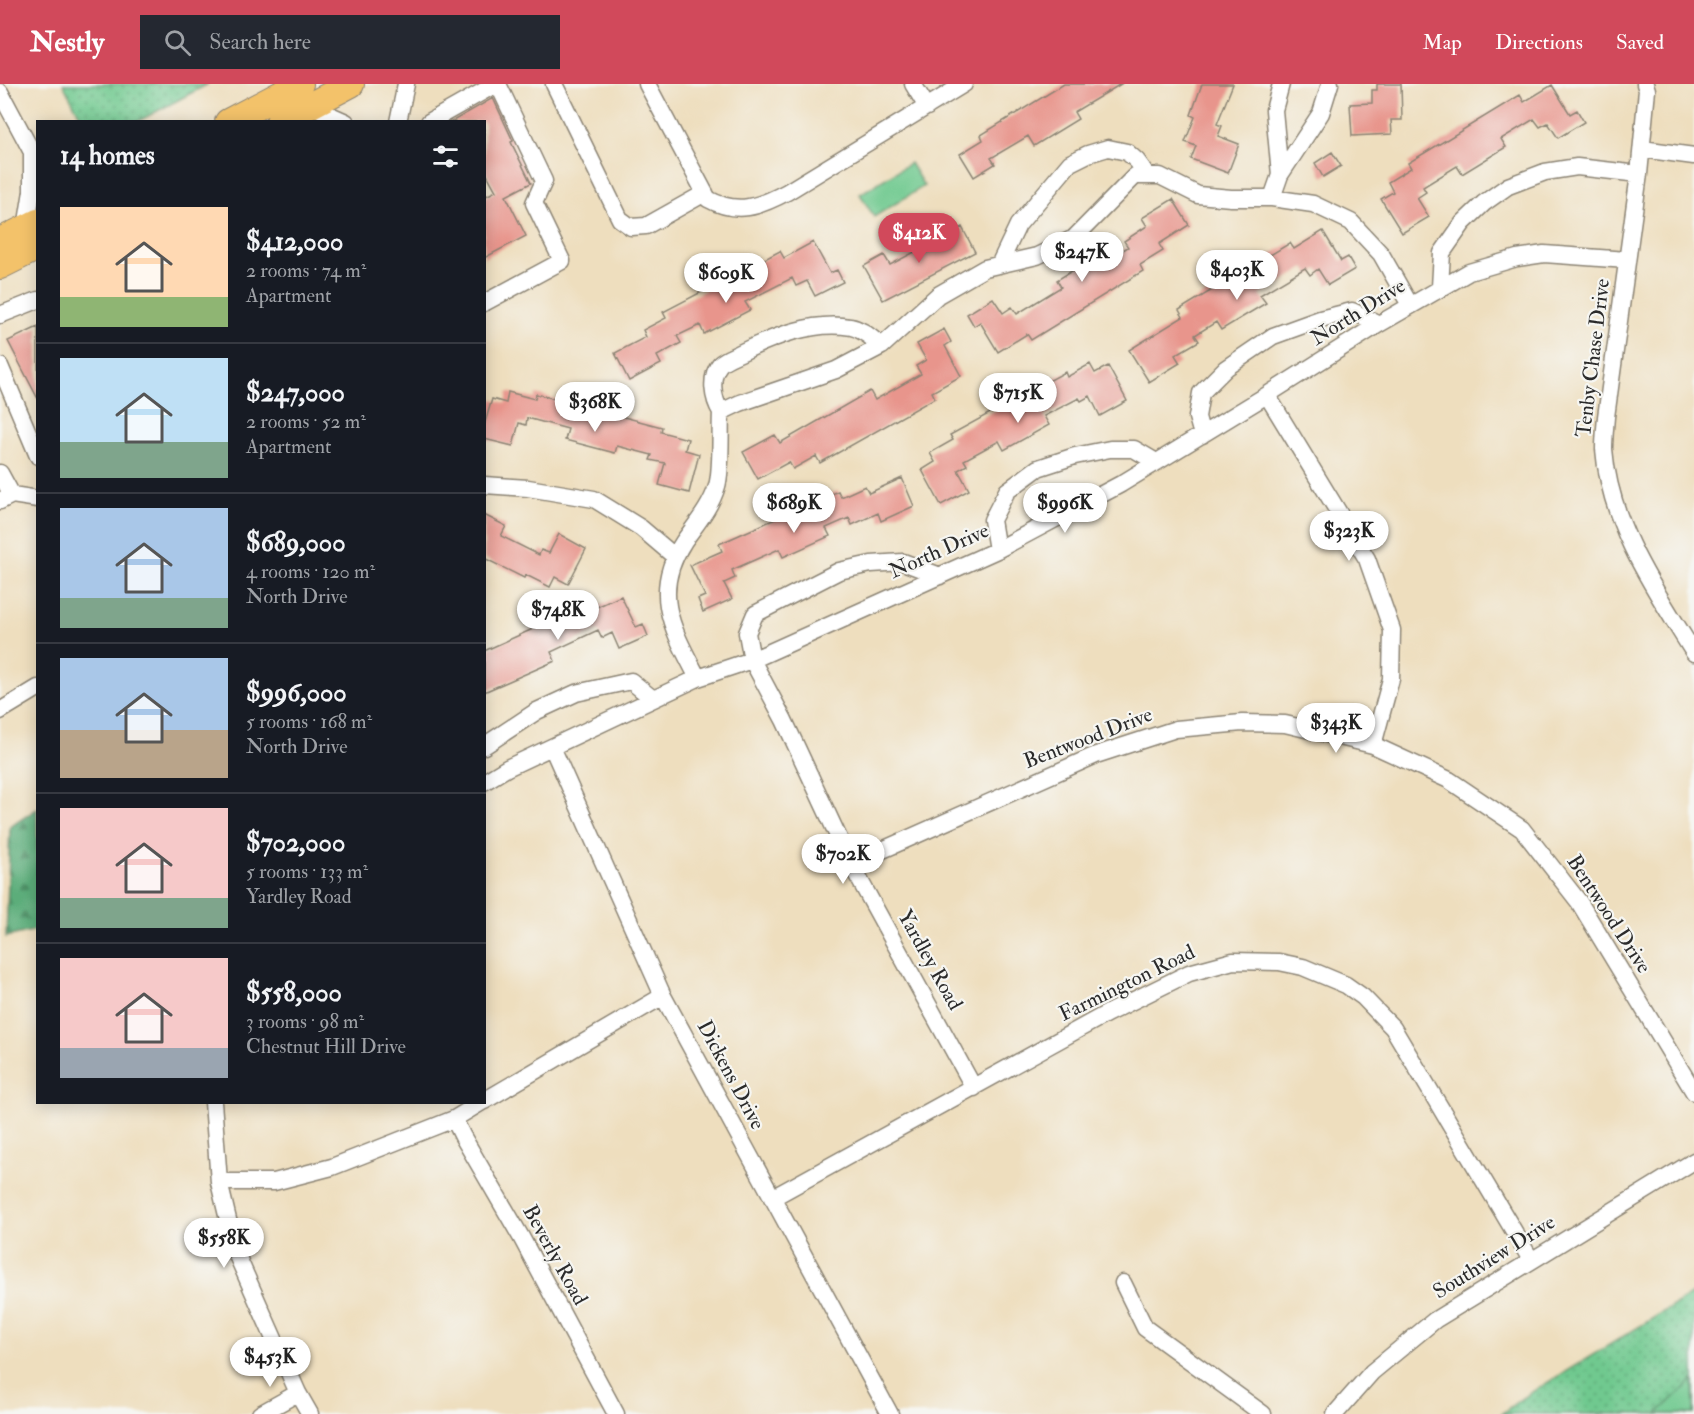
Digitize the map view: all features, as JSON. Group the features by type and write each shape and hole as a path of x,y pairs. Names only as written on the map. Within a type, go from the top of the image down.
{"highway":[{"path":"231,120 278,90 305,95 351,84"},
{"path":"281,120 305,95"},
{"path":"0,241 34,232"},
{"path":"0,266 34,232"}],"street":[{"path":"398,120 406,84"},
{"path":"433,120 497,84 544,181 534,203 562,261 486,302"},
{"path":"554,84 620,219 631,227 646,226 705,193"},
{"path":"647,84 708,199 723,207 736,209 768,202 964,84"},
{"path":"913,84 927,107"},
{"path":"1280,175 1274,110 1281,84"},
{"path":"1272,198 1280,175 1321,114 1330,84"},
{"name":"Tenby Chase Drive","path":"1646,84 1642,149 1606,417 1604,448 1617,512 1628,542 1692,646"},
{"path":"0,92 34,154 32,191 34,232"},
{"path":"305,95 343,120"},
{"path":"999,265 1018,225 1070,163 1108,148 1127,152 1137,161 1148,177"},
{"path":"1642,149 1694,156"},
{"path":"1440,287 1442,254 1462,223 1508,186 1545,172 1577,167 1639,174"},
{"path":"721,412 836,370 882,346 938,295 985,268 1037,256 1074,238 1135,177 1160,177 1198,195 1272,198 1313,204 1351,222 1381,254 1410,305"},
{"name":"North Drive","path":"486,780 507,768 699,678 752,660 997,550 1121,484 1410,305 1470,272 1493,264 1544,254 1627,260"},
{"path":"0,315 36,301"},
{"path":"1202,435 1197,417 1201,393 1226,368 1273,336 1320,319 1352,311 1379,324"},
{"path":"699,678 674,632 665,591 674,556 706,510 717,484 721,412 715,402 713,390 716,372 722,363 762,343 794,332 827,327 851,327 862,331 882,346"},
{"path":"0,366 36,451"},
{"path":"1268,395 1367,559 1392,630 1391,679 1373,745"},
{"path":"997,550 992,520 1007,491 1038,468 1075,456 1110,449 1134,449 1156,462"},
{"path":"0,473 6,498 36,500"},
{"path":"486,484 528,488 594,499 641,528 674,556"},
{"path":"752,660 747,633 755,614 838,571 871,564 903,562 940,576"},
{"name":"Yardley Road","path":"752,660 784,720 851,864 974,1088"},
{"path":"486,745 537,711 576,693 631,681 653,699"},
{"path":"0,711 36,689"},
{"name":"Bentwood Drive","path":"851,864 1096,755 1176,729 1242,723 1285,724 1373,745 1449,780 1522,829 1579,902 1694,1092"},
{"name":"Dickens Drive","path":"552,747 663,996 890,1414"},
{"name":"Farmington Road","path":"772,1198 1108,1013 1189,973 1233,961 1280,962 1303,967 1346,985 1363,997 1393,1028 1531,1260"},
{"path":"486,1100 663,996"},
{"path":"213,1104 219,1182 236,1253 310,1414"},
{"path":"219,1182 274,1182 332,1167 454,1119 480,1104"},
{"name":"Beverly Road","path":"454,1119 521,1237 616,1414"},
{"name":"Southview Drive","path":"1335,1414 1372,1372 1435,1320 1694,1161"},
{"path":"1123,1283 1145,1328 1263,1414"},
{"path":"260,1414 298,1392"}],"green space":[{"path":"63,84 208,84 141,120 82,120"},
{"path":"910,163 924,186 874,217 860,194"},
{"path":"36,810 36,930 6,937 10,827"},
{"path":"1694,1293 1694,1414 1501,1414 1522,1398"},
{"path":"1693,1380 1694,1414 1657,1414"}],"building":[{"path":"1064,84 1121,84 1074,112 1078,119 1034,146 1028,136 991,158 995,164 974,177 960,154 983,140 981,135"},
{"path":"1202,84 1233,84 1217,124 1222,126 1218,136 1239,144 1228,173 1191,159 1196,146 1185,142 1195,117 1191,115"},
{"path":"1377,84 1401,84 1402,120 1391,120 1392,134 1352,136 1350,104 1372,103 1372,90 1377,90"},
{"path":"1552,85 1570,114 1577,110 1584,122 1558,138 1548,123 1540,127 1534,119 1501,139 1506,147 1462,174 1457,166 1423,187 1426,192 1417,198 1429,217 1402,233 1381,199 1393,192 1388,182 1411,168 1408,163 1520,95 1524,102"},
{"path":"493,98 531,183 506,196 526,236 486,257 486,196 496,191 486,173 486,120 454,120"},
{"path":"1332,152 1341,166 1323,177 1315,163"},
{"path":"1173,199 1189,225 1159,244 1163,251 1140,265 1143,271 1031,340 1027,334 998,352 980,322 974,326 967,314 993,298 1003,313 1012,307 1017,314 1061,287 1057,280 1101,253 1105,261 1128,247 1124,241 1147,226 1142,218"},
{"path":"962,227 975,252 883,300 864,266 884,255 890,265"},
{"path":"1323,231 1341,261 1348,257 1355,269 1328,285 1318,269 1310,275 1305,268 1260,295 1266,303 1221,330 1216,322 1195,335 1199,341 1175,355 1180,363 1149,382 1129,350 1183,317 1179,310 1290,243 1294,249"},
{"path":"813,242 830,273 837,270 843,282 815,296 807,281 796,286 792,278 745,302 750,310 704,334 700,325 677,336 681,343 657,356 661,364 629,381 615,353 646,337 643,330 666,318 663,312 780,251 784,258"},
{"path":"36,328 36,395 8,341"},
{"path":"944,329 951,342 945,346 961,376 932,392 935,398 820,463 816,456 793,469 789,462 758,479 743,452 775,435 780,443 870,391 875,400 921,374 916,366 926,360 917,344"},
{"path":"1090,364 1095,373 1108,366 1127,401 1100,416 1090,396 1081,401 1079,398 1044,416 1049,425 1004,450 999,441 964,460 967,465 958,470 969,490 941,505 922,470 935,462 930,453 953,440 950,435 1065,372 1067,377"},
{"path":"508,392 535,399 536,394 662,427 661,432 688,439 685,450 699,454 689,493 659,485 665,463 650,460 652,455 617,446 615,453 565,440 568,429 527,418 526,425 519,423 513,446 486,439 486,419 492,399 506,403"},
{"path":"902,478 914,506 881,521 878,513 852,525 849,518 826,528 830,536 783,557 779,549 732,570 735,578 724,583 732,599 703,612 698,599 705,596 690,565 722,551 719,544 838,491 841,497 865,486 869,493"},
{"path":"486,516 506,526 501,536 539,555 541,550 549,553 559,534 586,549 568,584 555,577 550,587 526,575 524,578 486,559"},
{"path":"621,596 636,627 643,624 648,636 619,649 612,633 602,638 598,630 551,652 555,661 486,691 486,650 588,604 590,610"}]}
